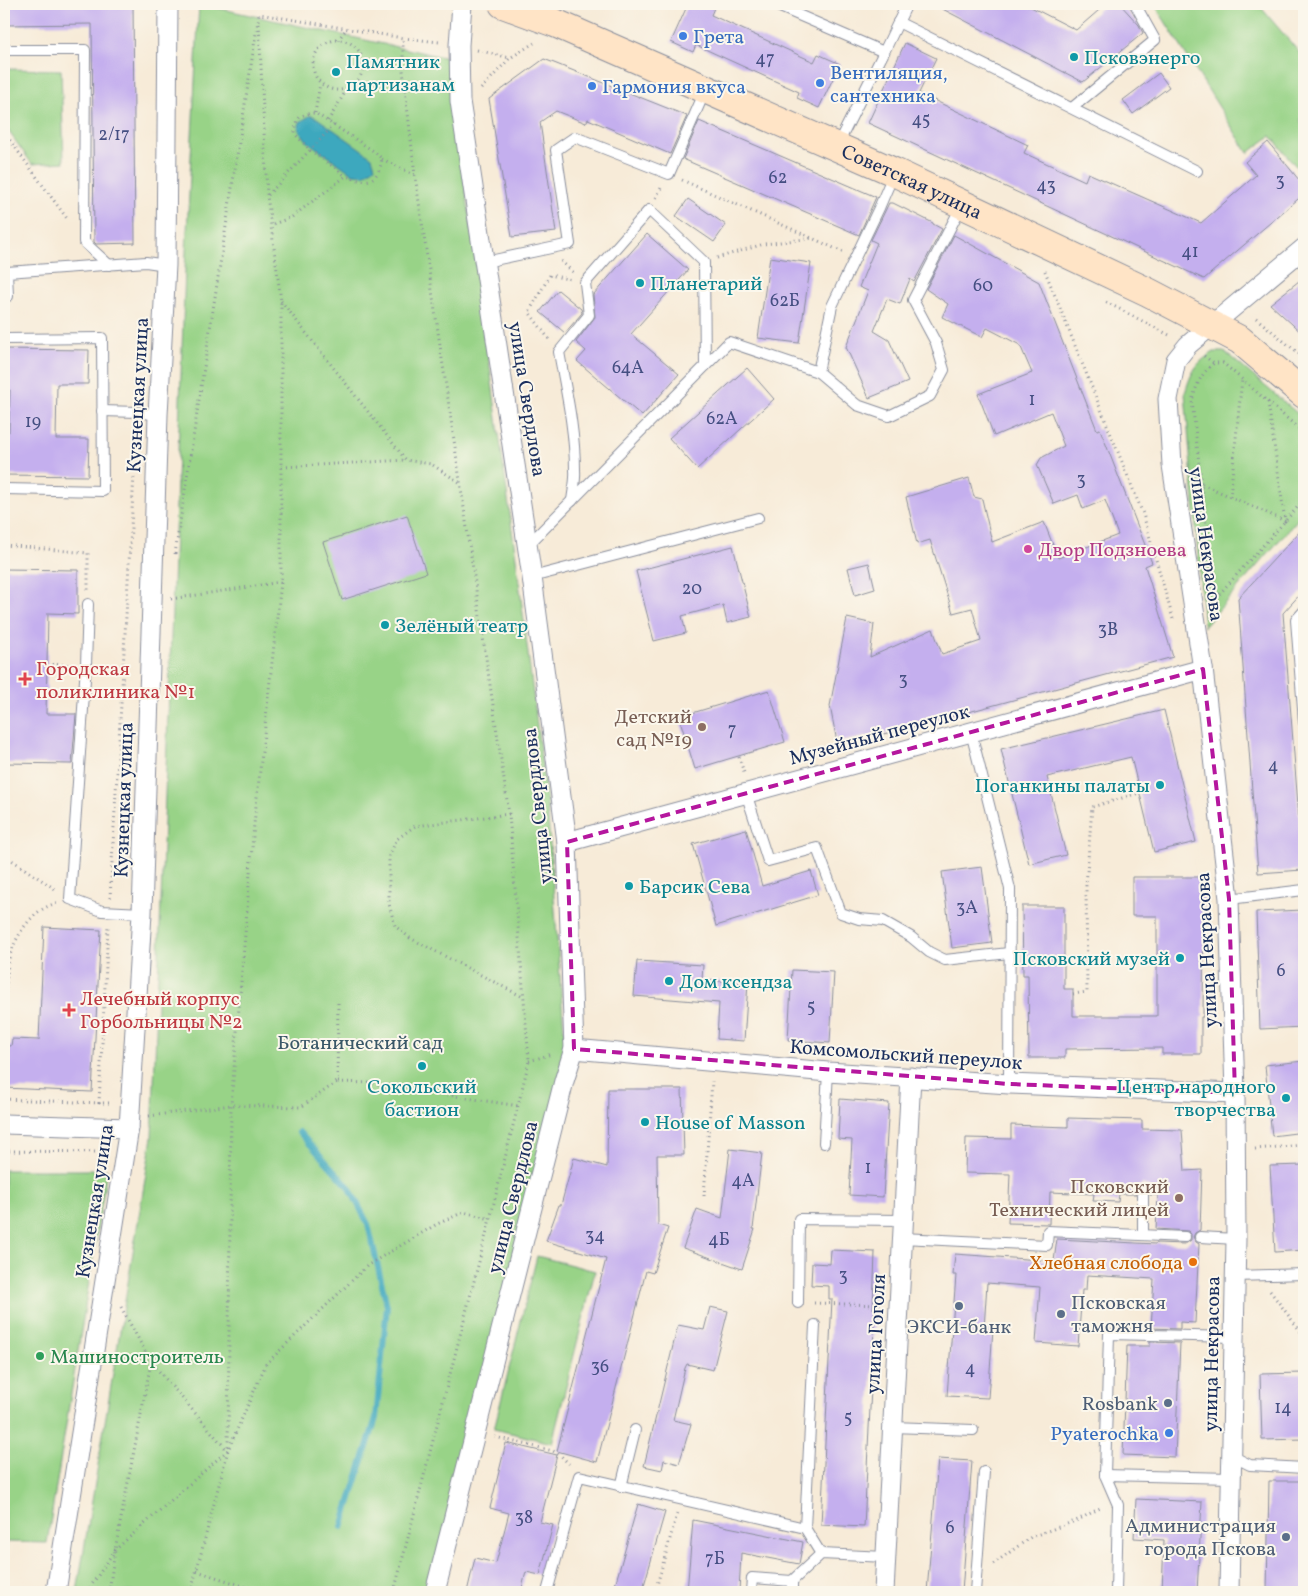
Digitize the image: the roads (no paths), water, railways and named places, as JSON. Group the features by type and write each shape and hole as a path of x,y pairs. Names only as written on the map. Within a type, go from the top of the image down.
{"main road":[{"name":"Советская улица","path":"502,4 555,23 894,172 1148,292 1240,340 1304,394"}],"street":[{"name":"Кузнецкая улица","path":"56,1592 129,1128 142,913 158,415 166,265 168,4"},
{"name":"улица Свердлова","path":"435,1592 574,1048 566,842 528,546 460,101 459,45 462,4"},
{"name":"улица Некрасова","path":"1229,1592 1236,1239 1235,1093 1229,899 1203,668 1172,465 1168,399 1176,360 1188,346 1304,248"},
{"name":"Музейный переулок","path":"566,842 746,786 971,732 1203,668"},
{"name":"Комсомольский переулок","path":"574,1048 828,1072 1009,1084 1235,1093"},
{"name":"улица Гоголя","path":"884,1592 911,1077"},
{"path":"4,1124 129,1128"}],"lane":[{"path":"773,4 884,52"},
{"path":"837,147 907,4"},
{"path":"1072,108 1155,40 1135,4"},
{"path":"898,22 1197,171"},
{"path":"4,50 85,50 84,242 109,266"},
{"path":"485,262 570,244 556,150 575,137 669,174 706,90"},
{"path":"818,372 832,306 894,172"},
{"path":"528,546 728,342 818,372 857,405 889,416 930,396 944,370 936,343 913,300 963,205"},
{"path":"572,501 576,472 574,447 568,399 558,352 589,315 585,283 649,210 704,262 704,366"},
{"path":"4,297 8,296 5,272 146,262 166,265"},
{"path":"4,338 102,338 104,491 4,489"},
{"path":"102,411 138,412 158,415"},
{"path":"532,576 758,518"},
{"path":"88,604 86,665 70,899 102,911 142,913"},
{"path":"1304,611 1296,620 1304,722"},
{"path":"971,732 1010,889 1009,1084"},
{"path":"746,786 768,861 817,848 841,913 858,919 883,922 911,937 929,952 945,960 1009,953"},
{"path":"1229,899 1304,890"},
{"path":"824,1143 828,1072"},
{"path":"1143,1235 1144,1191"},
{"path":"798,1302 799,1219 1047,1245 1048,1231 1185,1237"},
{"path":"1200,1237 1236,1239"},
{"path":"1235,1276 1304,1274"},
{"path":"815,1325 805,1528 821,1554"},
{"path":"1116,1592 1118,1505 1106,1475 1109,1334 1234,1337"},
{"path":"893,1427 972,1430"},
{"path":"621,1487 635,1430"},
{"path":"1232,1456 1250,1465 1304,1468"},
{"path":"975,1592 984,1472"},
{"path":"1106,1475 1232,1478"},
{"path":"547,1592 579,1476 805,1528"},
{"path":"792,1592 792,1581 821,1554 886,1557"},
{"path":"751,1592 752,1578 792,1581"}],"water":[{"path":"311,115 372,157 375,167 364,175 353,174 308,142 298,129 300,122"}],"waterway":[{"path":"299,1132 349,1187 368,1224 387,1306 376,1418 342,1527"}],"place":[{"name":"Грета","path":"683,36"},
{"name":"Псковэнерго","path":"1074,57"},
{"name":"Памятник партизанам","path":"336,72"},
{"name":"Вентиляция, сантехника","path":"820,83"},
{"name":"Гармония вкуса","path":"592,86"},
{"name":"Планетарий","path":"640,283"},
{"name":"Двор Подзноева","path":"1028,549"},
{"name":"Зелёный театр","path":"385,625"},
{"name":"Городская поликлиника №1","path":"25,679"},
{"name":"Детский сад №19","path":"702,727"},
{"name":"Поганкины палаты","path":"1160,785"},
{"name":"Барсик Сева","path":"629,886"},
{"name":"Псковский музей","path":"1180,958"},
{"name":"Дом ксендза","path":"669,981"},
{"name":"Лечебный корпус Горбольницы №2","path":"69,1010"},
{"name":"Сокольский бастион","path":"422,1066"},
{"name":"Центр народного творчества","path":"1286,1098"},
{"name":"House of Masson","path":"645,1122"},
{"name":"Псковский Технический лицей","path":"1179,1198"},
{"name":"Хлебная слобода","path":"1193,1262"},
{"name":"ЭКСИ-банк","path":"959,1306"},
{"name":"Псковская таможня","path":"1061,1314"},
{"name":"Машиностроитель","path":"40,1356"},
{"name":"Rosbank","path":"1168,1403"},
{"name":"Pyaterochka","path":"1169,1433"},
{"name":"Администрация города Пскова","path":"1286,1537"}],"park label":[{"name":"Ботанический сад","path":"360,1042"}]}
